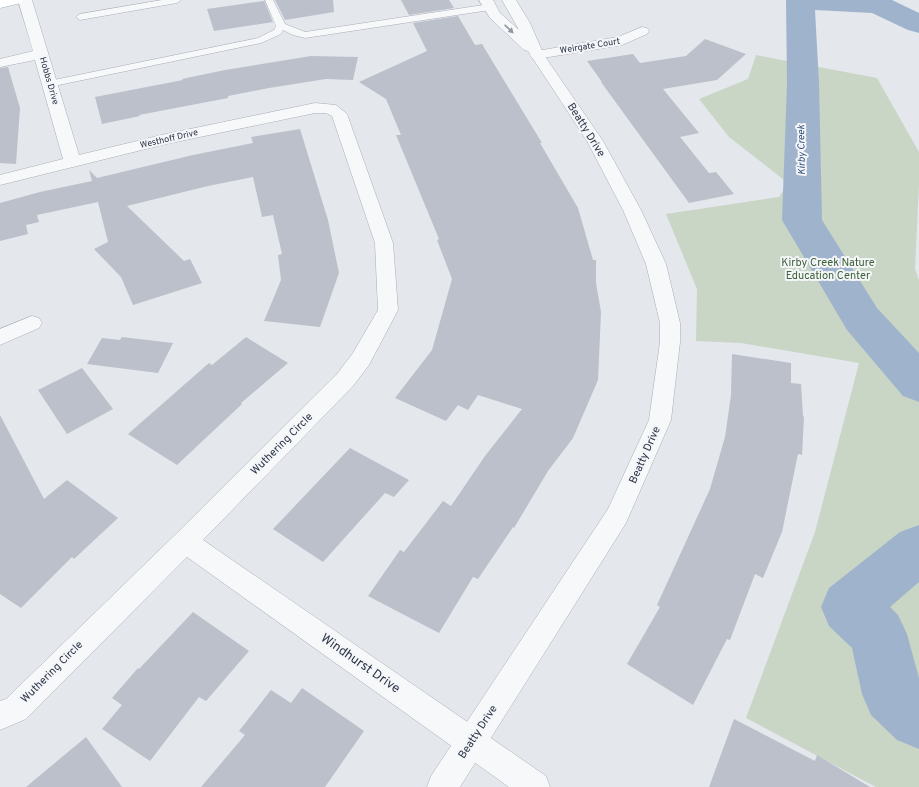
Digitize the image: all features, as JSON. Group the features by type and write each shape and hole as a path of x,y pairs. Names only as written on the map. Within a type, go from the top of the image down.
{"main road":[{"path":"0,4 16,0"}],"street":[{"name":"Hobbs Drive","path":"25,0 72,162"},
{"name":"Beatty Drive","path":"442,787 617,516 660,420 670,342 670,322 656,264 632,210 595,141 537,54 523,24 509,0"},
{"name":"Beatty Drive","path":"488,4 495,16 537,54"},
{"name":"Weirgate Court","path":"537,54 622,41 642,31"},
{"path":"0,62 40,54"},
{"name":"Westhoff Drive","path":"0,180 166,139 315,108 330,108 339,114"},
{"name":"Wuthering Circle","path":"8,712 185,542 345,380 361,359 388,310 384,243 339,114"},
{"path":"0,337 32,323"},
{"name":"Windhurst Drive","path":"185,542 535,787"}],"lane":[{"path":"80,17 177,0"},
{"path":"269,0 281,26 296,33 305,35 488,4"},
{"path":"50,84 261,40 278,32 281,26"}],"green space":[{"name":"Kirby Creek Nature Education Center","path":"756,55 877,78 919,152 915,269 919,280 919,787 876,787 746,718 815,532 859,363 741,343 696,341 697,289 666,214 779,197 788,183 729,137 699,99 748,79"}],"building":[{"path":"275,0 333,0 334,12 285,20"},
{"path":"401,0 449,0 454,8 409,15"},
{"path":"264,1 273,22 214,31 207,9"},
{"path":"458,16 475,45 482,44 542,143 540,143 578,208 593,260 596,260 596,283 601,312 598,380 573,438 548,471 514,528 513,527 478,579 473,577 439,633 368,596 400,550 404,552 443,501 451,506 485,456 522,409 478,395 468,410 458,405 446,421 395,398 432,350 452,279 437,240 439,239 396,135 401,135 386,99 359,82 427,51 413,23"},
{"path":"705,39 746,54 717,80 663,89 699,133 680,137 709,173 716,172 734,194 689,203 587,61 633,54 640,63 686,56"},
{"path":"311,56 358,57 353,80 326,79 269,88 102,124 95,97 183,80 182,79 225,70"},
{"path":"8,67 20,108 16,164 0,163 0,68"},
{"path":"300,129 328,220 339,273 320,327 264,321 281,280 278,255 282,254 273,215 262,217 253,177 208,186 127,206 184,261 190,259 202,283 133,305 121,277 94,249 108,242 98,202 37,215 39,222 26,225 28,234 0,241 0,203 40,192 92,181 89,170 97,178 193,155 253,143 251,137"},
{"path":"122,337 173,343 158,373 87,364 102,338 120,340"},
{"path":"246,337 288,363 241,403 242,404 177,465 128,434 209,363 212,365"},
{"path":"732,354 791,363 791,383 801,384 804,417 802,455 798,454 782,532 763,578 755,574 730,640 727,639 693,705 627,664 660,607 657,605 710,489 725,437 731,395"},
{"path":"82,368 113,409 67,434 38,390"},
{"path":"0,415 44,499 67,480 118,518 74,559 72,557 21,608 0,594"},
{"path":"350,448 409,480 394,497 385,493 323,562 273,529"},
{"path":"193,612 249,651 206,701 199,697 150,761 102,729 122,705 112,698 138,668 139,669"},
{"path":"302,688 364,731 325,787 201,787 245,735 239,731 271,690 291,703"},
{"path":"734,719 815,761 817,755 870,787 709,787"},
{"path":"86,737 122,787 26,787"}],"waterway":[{"name":"Kirby Creek","path":"794,0 800,1"},
{"name":"Kirby Creek","path":"919,24 877,4 800,1 803,83 802,220 862,319 919,384"},
{"name":"Kirby Creek","path":"919,549 849,607 878,634 892,694 919,718"}]}
